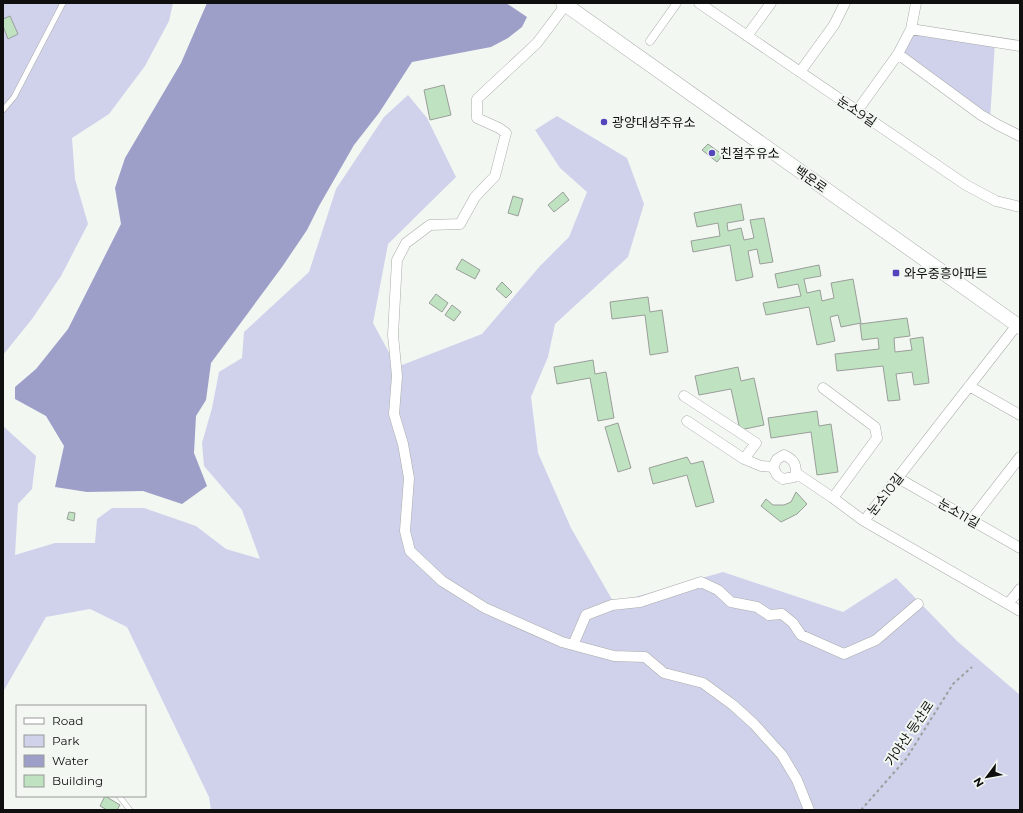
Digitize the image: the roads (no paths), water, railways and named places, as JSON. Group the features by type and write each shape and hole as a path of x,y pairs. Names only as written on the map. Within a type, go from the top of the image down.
{"main road":[{"name":"백운로","path":"565,3 1019,326"}],"street":[{"path":"565,3 537,43 476,99 477,118 499,128 506,133 495,176 475,198 460,224 430,225 406,243 397,260 393,335 397,376 394,414 403,444 409,478 405,531 410,551 442,581 484,608 562,642 614,656 645,657 664,673 704,683 733,705 754,724 782,755 797,780 809,810"},
{"path":"650,41 677,3"},
{"name":"눈소9길","path":"699,3 966,185 996,201 1020,208"},
{"path":"747,36 771,3"},
{"path":"800,72 834,26 845,3"},
{"path":"857,111 898,54 911,30 916,3"},
{"path":"911,30 1020,46"},
{"path":"898,54 981,115 1020,136"},
{"name":"눈소10길","path":"1019,326 969,386 864,521 1020,610"},
{"path":"969,386 1020,415"},
{"path":"823,388 875,427 877,438 833,498"},
{"path":"684,396 756,443 744,459"},
{"path":"687,421 744,459 761,466 773,467"},
{"path":"773,467 777,459 784,455 792,459 796,466 796,474"},
{"path":"971,520 1020,457"},
{"path":"773,467 777,475 783,479 794,477 796,474"},
{"path":"796,474 833,498 864,521"},
{"name":"눈소11길","path":"898,478 1020,548"},
{"path":"573,645 586,615 612,605 640,602 701,582 718,590 731,602 757,607 769,615 782,614 793,623 801,635 844,654 876,640 918,604"},
{"path":"1008,604 1020,589"}],"lane":[{"path":"3,110 14,97 62,3"},
{"path":"120,797 130,810"}],"water":[{"path":"207,3 506,3 527,17 522,27 508,38 491,47 412,62 379,113 354,145 307,230 282,267 211,363 206,400 196,416 194,453 207,486 182,504 143,491 87,492 55,487 64,446 46,416 15,399 15,387 36,369 68,329 121,224 115,188 125,158 181,63"}],"place":[{"name":"광양대성주유소","path":"604,122"},
{"name":"친절주유소","path":"712,153"},
{"name":"와우중흥아파트","path":"896,273"}]}
